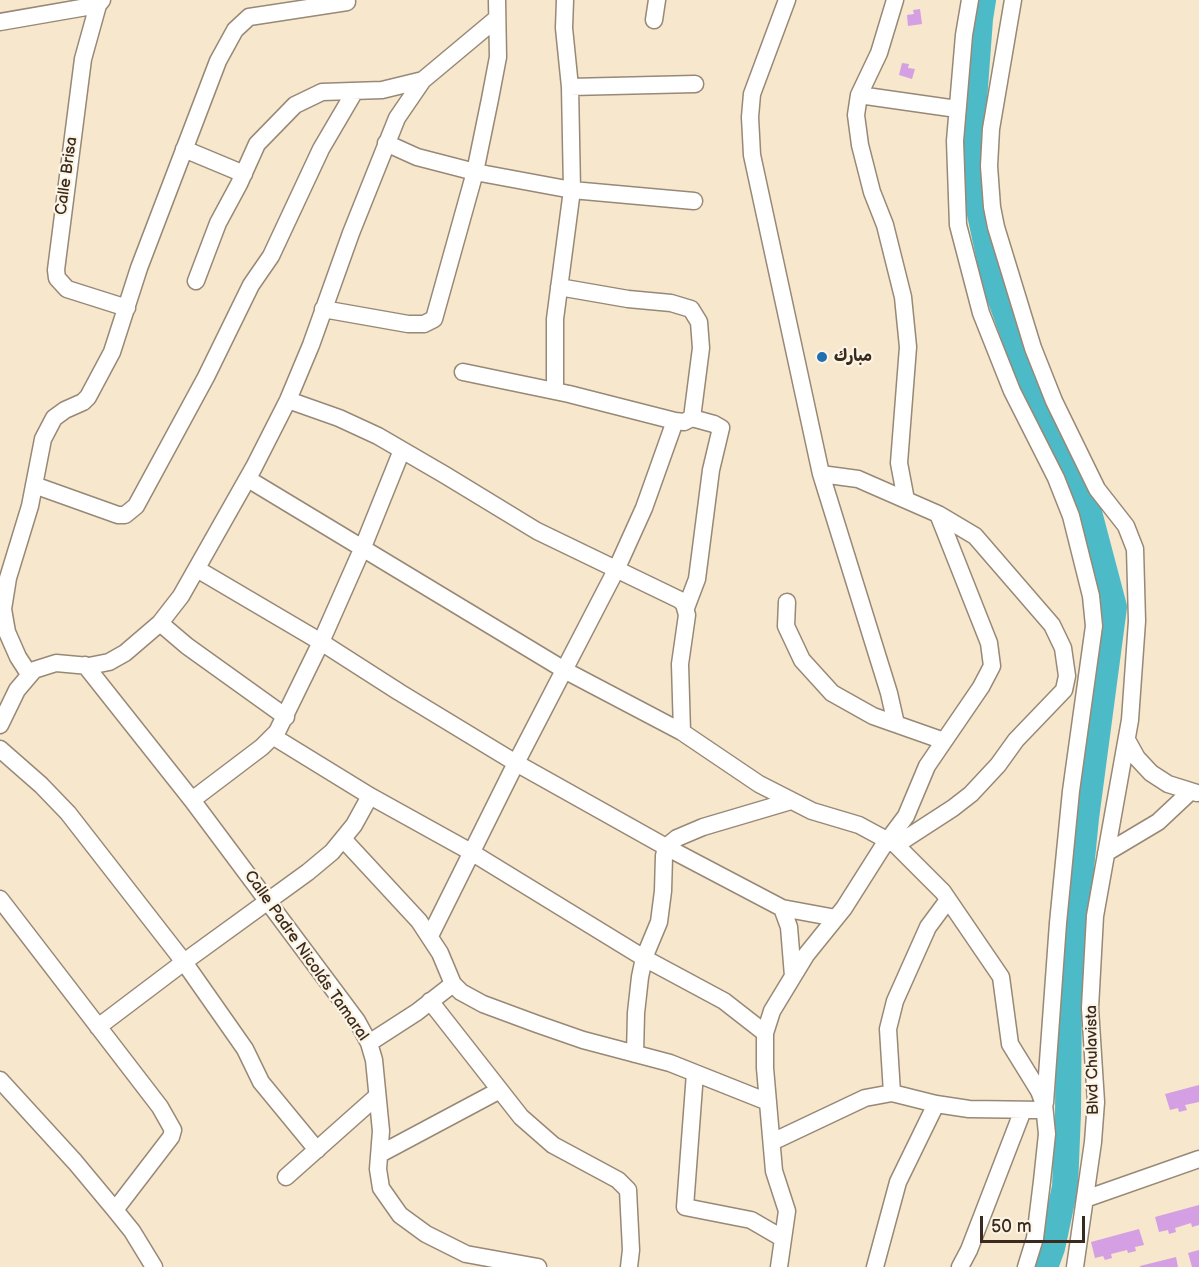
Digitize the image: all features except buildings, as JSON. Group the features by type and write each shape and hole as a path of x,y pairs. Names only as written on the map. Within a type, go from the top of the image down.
{"street":[{"path":"322,309 408,324 424,324 434,319 475,172 498,57 497,0"},
{"path":"555,391 555,319 572,190 570,87 564,28 565,0"},
{"path":"654,20 657,0"},
{"path":"787,0 752,94 750,117 752,156 821,474 889,693 896,724"},
{"path":"895,0 879,53 859,95 856,115 860,145 872,192 885,225 903,297 908,347 899,463 906,500"},
{"path":"970,0 964,35 955,141 958,225 981,313 1012,391 1056,478 1071,516 1091,596 1094,626 1070,802 1044,1110"},
{"name":"Blvd Chulavista","path":"1013,0 991,129 989,166 992,207 1002,251 1033,348 1054,401 1097,489 1126,526 1135,549 1137,621 1134,682 1127,740 1095,916 1090,1008 1095,1102 1093,1142 1075,1267"},
{"path":"29,674 10,639 3,619 3,609 8,578 34,485 40,449 50,422 65,410 83,402 92,392 112,352 139,268 219,61 235,30 249,17 347,2"},
{"path":"0,22 100,3"},
{"name":"Calle Brisa","path":"100,3 83,59 56,270 57,278 67,289 127,308"},
{"path":"0,725 17,690 29,674 43,666 56,663 85,665 109,662 125,653 160,623 181,596 248,479 288,400 397,118 423,80 496,19"},
{"path":"196,281 218,223 257,144 295,105 322,92 382,90 423,80"},
{"path":"570,87 695,84"},
{"path":"34,485 118,515 125,515 136,506 206,377 251,285 271,256 321,149 355,91"},
{"path":"859,95 957,109"},
{"path":"386,143 417,157 475,172 572,190 694,201"},
{"path":"184,149 243,174"},
{"path":"559,287 628,299 671,303 692,309 699,322 701,348 692,418"},
{"path":"463,372 555,391 675,421 684,422 692,418 720,428 711,470 696,579 686,609 687,626 680,664 682,732"},
{"path":"288,400 339,418 402,450 537,531 680,600 686,609"},
{"path":"430,936 616,570 644,508 675,421"},
{"path":"192,800 274,737 286,717 363,547 402,450"},
{"path":"821,474 858,479 938,514 975,536 1052,625 1064,648 1067,676 1064,690 1016,740 998,765 971,794 953,808 892,843"},
{"path":"248,479 566,671 682,732 751,779 791,801 827,816 859,825 892,843 943,892 1001,977 1011,1044 1039,1091 1044,1110 1047,1134 1042,1181 1035,1238 1026,1267"},
{"path":"779,1267 787,1211 774,1171 768,1102 765,1033 772,1011 806,955 892,843 927,766 981,687 992,666 989,643 938,514"},
{"path":"197,569 321,642 516,763 666,847 782,908 836,918"},
{"path":"787,602 786,626 802,660 832,693 873,716 944,741"},
{"path":"160,623 187,646 286,717"},
{"name":"Calle Padre Nicolás Tamaral","path":"85,665 192,800 357,1021 369,1043 374,1060 381,1131 378,1169 381,1188 400,1215 426,1234 466,1254 538,1267"},
{"path":"274,737 370,796 471,852 644,958 724,1001 765,1033"},
{"path":"1127,740 1137,758 1151,773 1168,784 1194,793"},
{"path":"0,749 41,785 68,813 184,962 245,1048 261,1082 317,1150"},
{"path":"1106,853 1158,822 1194,793"},
{"path":"98,1027 308,872 344,840 370,796"},
{"path":"635,1054 638,991 644,958 659,922 666,847 676,838 703,827 791,801"},
{"path":"344,840 405,905 430,936 453,984 461,993 583,1040 670,1063 768,1102"},
{"path":"0,899 160,1107 173,1130 171,1137 115,1210"},
{"path":"892,1093 888,1029 896,1001 928,927 948,900"},
{"path":"782,908 789,927 793,976"},
{"path":"369,1043 453,984"},
{"path":"430,1001 521,1117 552,1145 618,1180 628,1190 632,1250 629,1267"},
{"path":"695,1073 685,1207 751,1220 782,1238"},
{"path":"0,1080 75,1162 115,1210 132,1231 154,1267"},
{"path":"380,1154 500,1090"},
{"path":"772,1142 865,1098 892,1093 936,1104 969,1109 1044,1110"},
{"path":"286,1177 376,1097"},
{"path":"875,1267 898,1182 936,1104"},
{"path":"960,1267 969,1250 1023,1110"},
{"path":"1085,1199 1199,1159"}],"waterway":[{"path":"983,0 973,114 977,200 995,284 1027,372 1080,478 1114,607 1086,818 1069,991 1065,1187 1052,1248 1045,1267"}],"place":[{"name":"مبارك","path":"822,357"}]}
